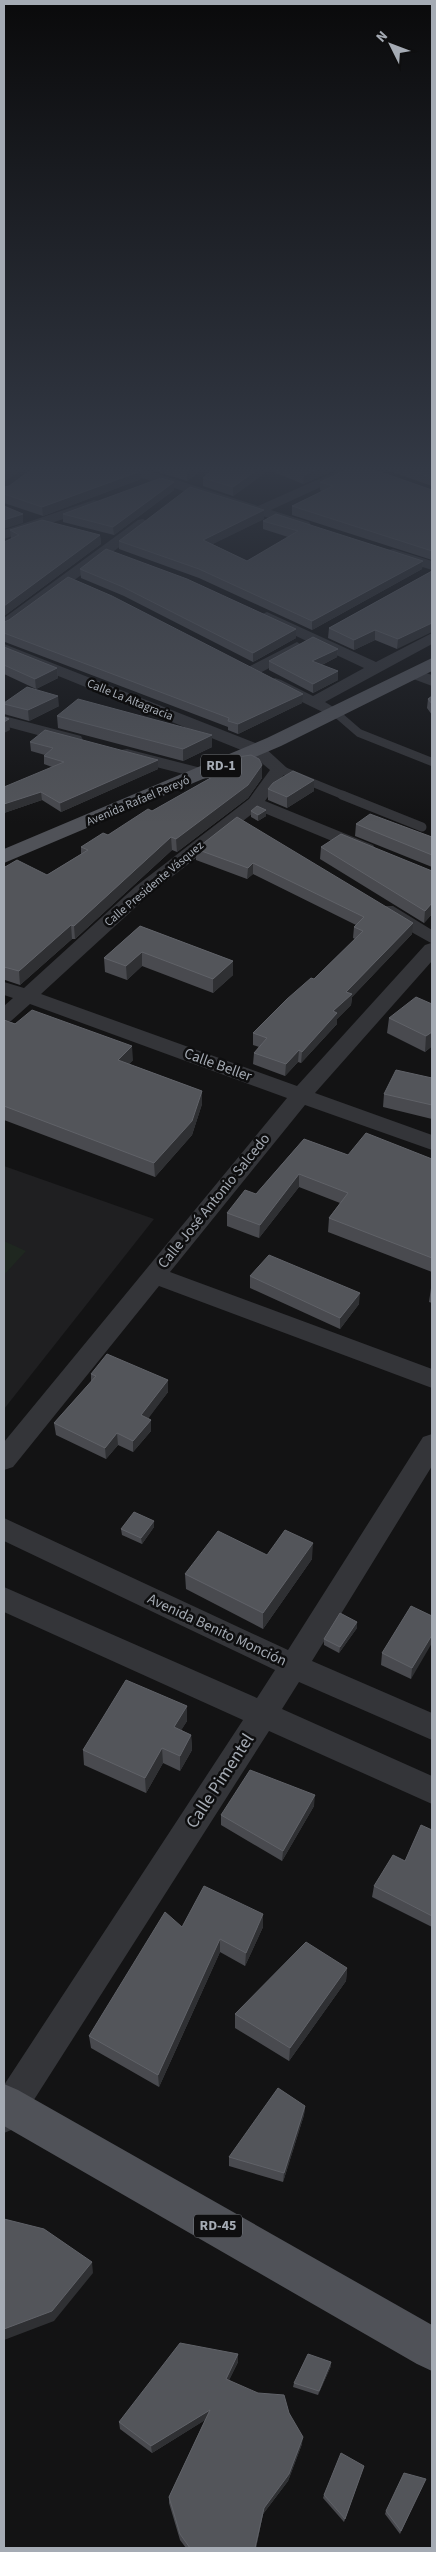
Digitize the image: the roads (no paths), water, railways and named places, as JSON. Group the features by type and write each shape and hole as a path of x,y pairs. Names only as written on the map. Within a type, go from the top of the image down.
{"main road":[{"name":"Avenida Rafael Pereyó","path":"4,857 203,774 423,677 432,664"},
{"name":"RD-45","path":"6,2109 432,2349"}],"street":[{"path":"4,625 57,586"},
{"path":"255,612 377,668"},
{"path":"252,672 330,629"},
{"path":"312,702 432,638"},
{"name":"Calle La Altagracia","path":"4,649 257,750"},
{"path":"236,663 337,714"},
{"path":"4,721 89,744"},
{"path":"108,749 203,774"},
{"path":"257,750 280,769"},
{"name":"Calle Presidente Vásquez","path":"4,1016 143,890 255,803 280,769"},
{"path":"255,803 379,854"},
{"path":"236,817 252,827"},
{"path":"375,903 432,938"},
{"name":"Calle José Antonio Salcedo","path":"4,1460 301,1095 432,949"},
{"name":"Calle Beller","path":"4,988 432,1143"},
{"path":"154,1275 432,1379"},
{"name":"Calle Pimentel","path":"6,2109 264,1713 292,1665 432,1444"},
{"name":"Avenida Benito Monción","path":"4,1529 292,1665 432,1727"},
{"path":"4,1599 264,1713 432,1790"}],"lane":[{"path":"337,714 359,733 432,762"},
{"path":"280,769 422,827"}]}
